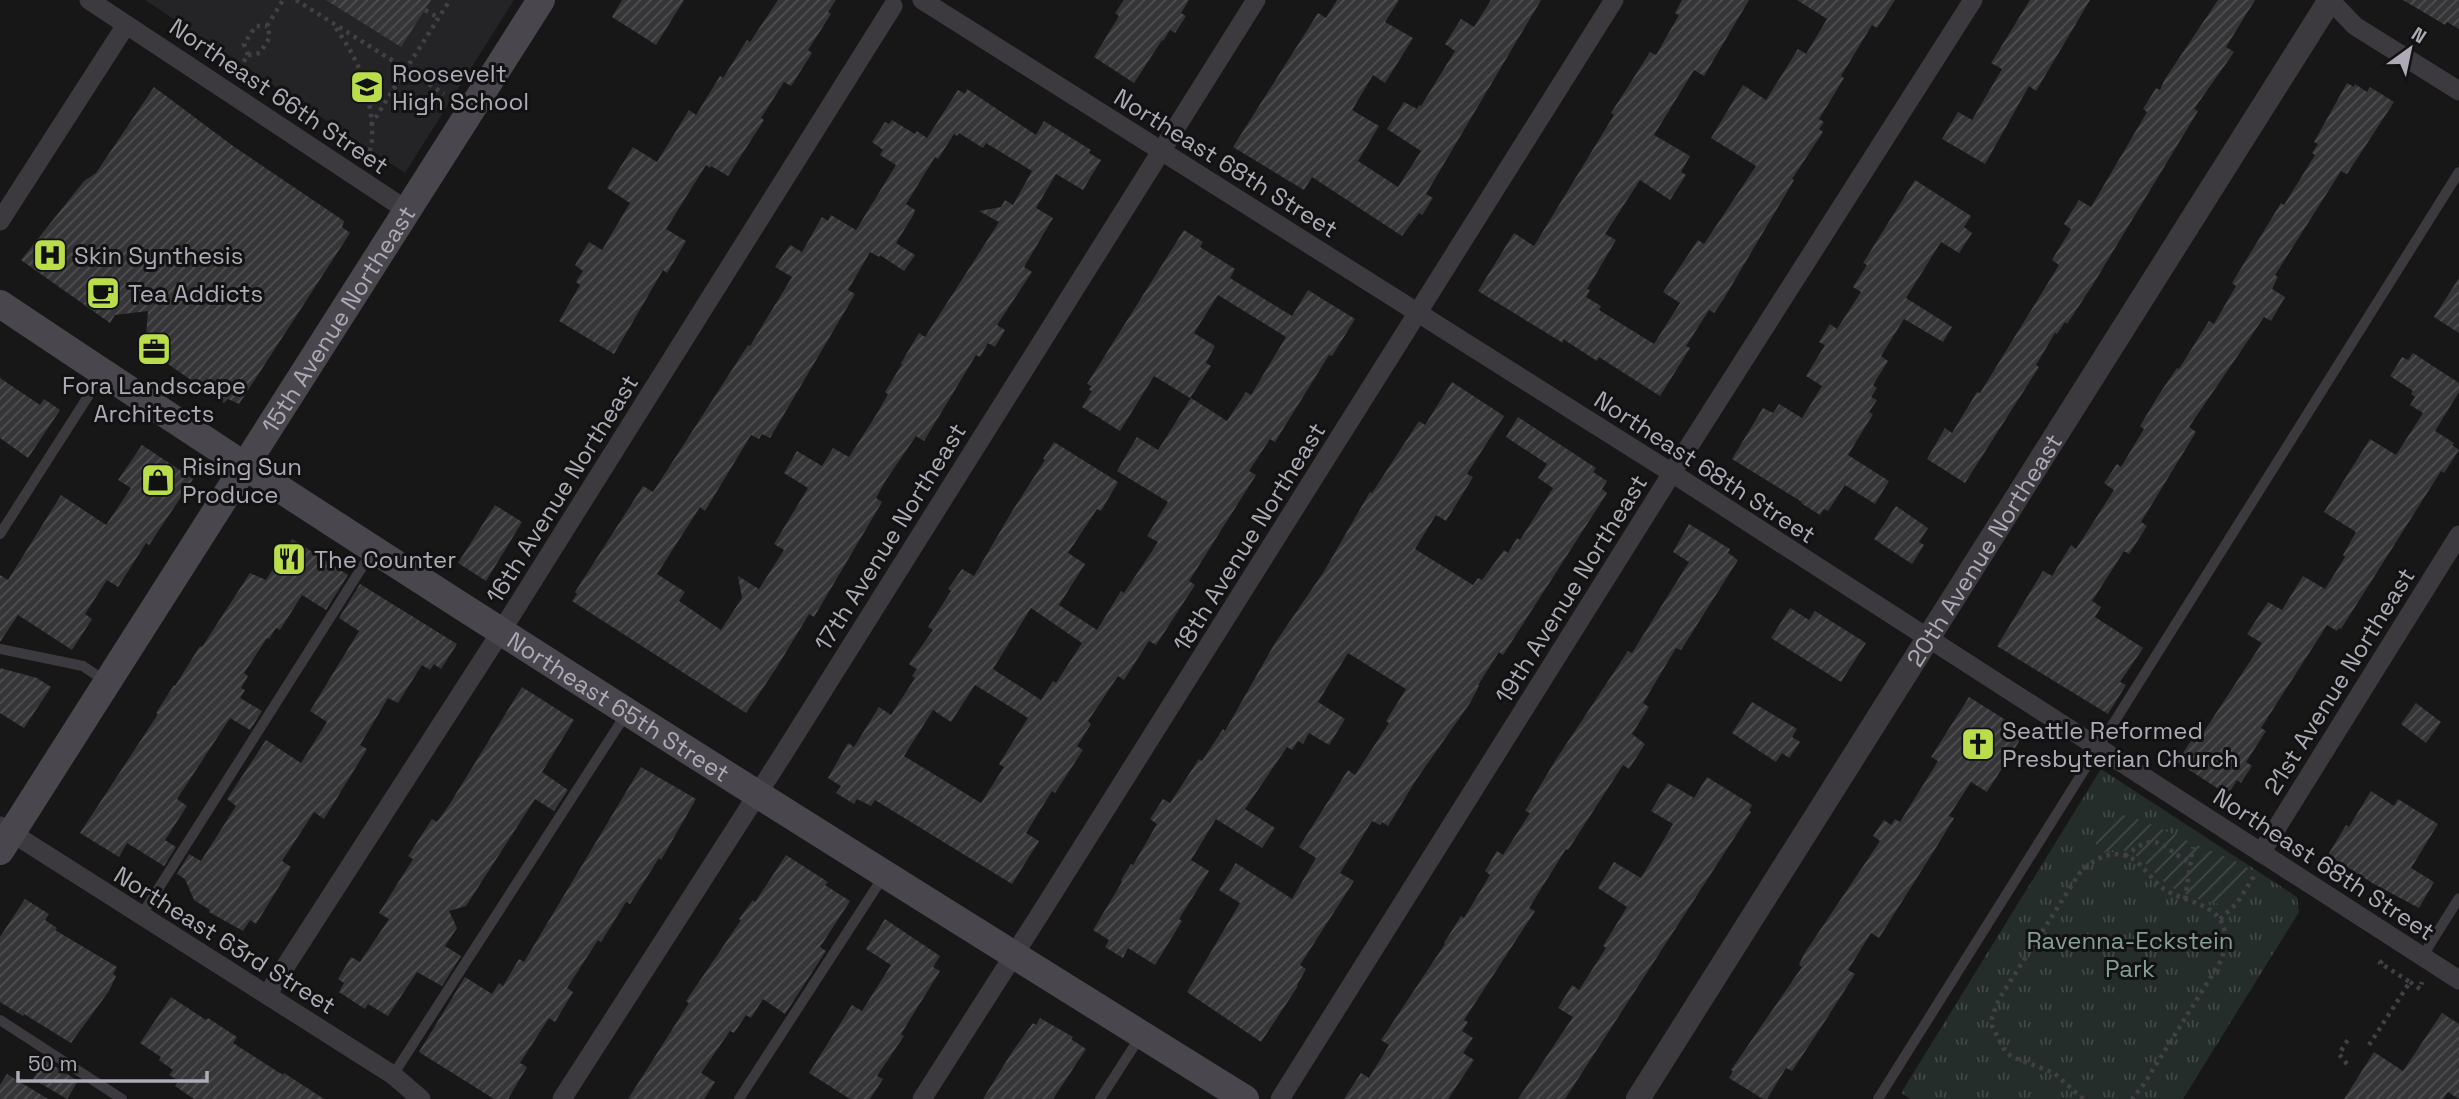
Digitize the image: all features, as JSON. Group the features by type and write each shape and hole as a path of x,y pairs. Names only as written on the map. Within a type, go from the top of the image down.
{"main road":[{"name":"15th Avenue Northeast","path":"4,837 108,682 541,0"},
{"name":"Northeast 65th Street","path":"0,304 245,467 1245,1099"}],"street":[{"name":"Northeast 66th Street","path":"89,0 408,211"},
{"path":"890,3 907,9 922,0"},
{"name":"Northeast 68th Street","path":"922,0 1672,473 2098,748 2260,861 2459,980"},
{"name":"17th Avenue Northeast","path":"562,1099 1256,0"},
{"name":"18th Avenue Northeast","path":"922,1099 1614,0"},
{"name":"19th Avenue Northeast","path":"1280,1099 1672,473 1973,0"},
{"path":"2330,0 2355,26 2459,91"},
{"name":"20th Avenue Northeast","path":"1638,1099 2330,0"},
{"name":"16th Avenue Northeast","path":"267,995 502,630 890,3"},
{"path":"0,221 126,25"},
{"name":"21st Avenue Northeast","path":"2260,861 2459,535"},
{"name":"Northeast 63rd Street","path":"4,837 140,916 267,995 393,1075 421,1099"}],"lane":[{"path":"1878,1099 2459,172"},
{"path":"0,534 103,373"},
{"path":"140,916 374,549"},
{"path":"0,649 83,666 108,682"},
{"path":"393,1075 628,711"},
{"path":"739,1099 885,873"},
{"path":"2423,957 2459,898"},
{"path":"0,1020 121,1099"},
{"path":"1100,1099 1142,1034"}],"path":[{"path":"239,69 248,55 260,53 270,37 267,26 283,0"},
{"path":"296,0 444,94"},
{"path":"371,125 450,0"},
{"path":"425,9 439,18"},
{"path":"334,24 357,63 366,90 371,125 371,150 368,155"},
{"path":"248,55 244,44 256,26 267,26"},
{"path":"2126,856 2141,844 2151,841 2162,844 2191,863"},
{"path":"2185,899 2193,847"},
{"path":"2083,1099 2054,1073 2012,1057 1994,1034 1992,1017 1999,999 2079,874 2092,861 2110,854 2134,859 2162,888 2208,908 2220,919 2225,930 2225,944 2219,964 2132,1099"},
{"path":"2220,919 2237,903 2260,861"},
{"path":"2413,976 2384,957 2380,963 2420,989 2423,983"},
{"path":"2369,1045 2410,982"},
{"path":"2347,1064 2339,1055 2349,1038"}],"shaded area":[{"name":"Roosevelt High School","path":"145,0 514,0 405,173"}],"green space":[{"name":"Ravenna-Eckstein Park","path":"2101,769 2297,897 2299,912 2183,1099 1911,1099 1901,1093"},
{"path":"2123,815 2157,827 2251,870 2236,894 2226,904 2212,903 2186,894 2164,882 2136,855 2119,850 2098,854 2096,840 2101,829"}],"building":[{"path":"326,0 431,0 401,47"},
{"path":"622,0 684,0 656,45 612,17"},
{"path":"778,0 836,0 828,12 831,14 808,50 812,53 791,86 784,82 761,118 764,120 728,176 706,165 666,229 686,241 667,273 663,270 614,354 559,321 580,285 576,282 583,271 575,265 589,242 602,250 630,203 607,188 633,147 657,162 689,110 696,115 720,76 723,78 747,40 750,42"},
{"path":"1124,0 1189,0 1181,13 1186,16 1175,33 1170,30 1134,83 1094,57 1119,16 1115,13"},
{"path":"1337,0 1399,0 1385,22 1413,38 1385,83 1373,75 1352,110 1379,126 1358,161 1398,187 1421,151 1387,129 1404,102 1417,109 1421,106 1455,51 1445,44 1461,19 1474,27 1491,0 1541,0 1426,194 1433,198 1422,215 1419,213 1402,236 1312,177 1304,190 1233,147 1318,13 1326,18"},
{"path":"1682,0 1749,0 1704,76 1694,70 1654,135 1690,156 1681,172 1686,175 1670,200 1640,180 1605,234 1616,240 1587,289 1590,290 1586,297 1601,306 1599,310 1654,344 1680,303 1663,292 1698,240 1704,244 1756,166 1711,138 1743,85 1766,100 1798,49 1806,54 1827,19 1797,0 1895,0 1877,28 1872,25 1841,76 1844,78 1819,119 1824,122 1819,129 1823,132 1792,179 1794,180 1723,300 1714,313 1709,310 1686,346 1690,348 1660,396 1599,357 1597,361 1563,339 1563,343 1478,291 1514,233 1534,246 1614,115 1611,113 1650,52 1656,55 1679,15 1675,13"},
{"path":"2030,0 2090,0 2036,91 2029,86 1985,164 1942,139 1958,112 1972,120 2002,69 1991,63"},
{"path":"2218,0 2255,0 2226,47 2234,52 2194,109 2198,111 2092,286 2067,324 2065,322 2057,334 2055,333 2036,365 2039,367 1965,483 1927,459 1945,428 1952,433 1977,392 1980,393 2059,265 2052,260 2071,229 2064,224 2079,200 2091,207 2147,112 2143,109 2156,88 2160,90"},
{"path":"2403,0 2459,0 2459,29 2447,22 2445,25"},
{"path":"2347,83 2354,87 2355,84 2367,92 2370,87 2394,102 2347,174 2341,171 2275,275 2278,277 2272,289 2285,297 2271,321 2264,317 2189,427 2196,432 2141,522 2147,526 2129,554 2124,551 2092,601 2101,607 2095,617 2143,648 2120,682 2126,685 2108,714 1997,646 2043,571 2052,576 2071,545 2076,549 2114,490 2104,483 2117,464 2121,467 2144,429 2140,426 2158,396 2177,368 2179,369 2209,321 2214,324 2236,286 2232,283 2281,203 2284,205 2315,155 2312,153 2318,144 2314,142"},
{"path":"154,87 233,146 344,221 342,227 350,233 239,404 228,399 224,403 145,348 148,311 115,315 110,323 21,260 84,181 96,173"},
{"path":"967,89 1036,135 1044,121 1091,150 1089,153 1101,160 1083,190 1056,174 1036,208 1053,218 1024,267 1032,272 997,325 1005,330 995,347 988,343 980,357 976,355 924,441 916,436 886,480 876,498 882,502 814,617 809,614 746,713 572,601 577,594 575,592 643,486 653,492 748,345 750,346 792,277 775,267 790,245 802,252 822,217 828,221 831,215 856,230 896,165 880,155 883,150 872,142 885,122 889,124 892,120 927,138 958,90 965,94","holes":["959,133 983,148 986,143 1032,171 1013,205 1005,200 1001,207 979,211 999,222 925,337 919,333 885,392 888,394 878,412 849,457 833,448 822,466 797,451 784,473 808,488 774,544 784,550 759,589 738,576 742,598 721,630 679,601 685,592 657,574 700,507 705,511 751,435 759,439 762,434 770,438 855,294 848,290 870,252 879,257 880,255 904,271 915,255 896,243 914,214 915,210 906,204 935,157 938,159 954,134 957,136"]},
{"path":"1915,180 1971,216 1964,227 1972,233 1959,253 1941,242 1906,298 1952,327 1943,342 1904,319 1881,356 1888,361 1873,385 1877,388 1871,397 1877,400 1869,412 1873,414 1848,455 1889,481 1875,504 1845,485 1828,511 1824,509 1820,515 1732,459 1763,408 1773,413 1779,404 1802,418 1822,386 1806,376 1825,345 1819,342 1830,324 1837,329 1861,292 1853,287 1867,265 1863,263"},
{"path":"1184,230 1203,242 1200,247 1235,269 1230,278 1292,316 1308,290 1355,319 1332,356 1329,355 1275,442 1270,439 1249,471 1256,475 1189,581 1195,585 1156,645 1149,641 1124,680 1118,676 1088,721 1091,724 1077,746 1083,750 1055,793 1052,791 1026,833 1039,841 1012,884 875,800 871,806 857,799 854,804 836,793 841,786 828,778 848,743 854,747 879,707 891,715 915,678 912,676 917,669 909,664 933,630 928,627 951,591 948,589 962,569 974,576 1054,442 1118,482 1101,511 1097,509 1068,553 1085,564 1059,605 1097,630 1121,591 1124,593 1158,542 1147,536 1168,502 1117,471 1137,437 1158,450 1191,398 1227,421 1246,392 1251,395 1286,337 1218,295 1194,333 1215,346 1206,363 1211,366 1190,398 1154,376 1120,431 1082,407 1092,391 1087,384","holes":["1031,608 1082,643 1056,683 1053,681 1041,700 993,669","975,685 1028,718 999,764 1004,767 981,803 904,756 933,710 951,722"]},
{"path":"2459,278 2459,333 2434,317"},
{"path":"2413,353 2459,383 2459,392 2435,431 2454,443 2452,445 2459,450 2444,473 2441,471 2341,629 2337,631 2327,625 2261,728 2266,731 2246,762 2252,766 2241,783 2237,780 2228,795 2177,762 2198,730 2203,733 2262,643 2247,634 2268,602 2282,610 2303,576 2325,589 2345,557 2343,555 2356,532 2324,512 2370,439 2396,455 2423,413 2410,405 2415,397 2411,394 2413,391 2390,376 2402,357 2408,360"},
{"path":"0,378 40,405 44,399 60,410 28,458 0,438"},
{"path":"1452,382 1504,416 1467,474 1473,477 1446,521 1436,515 1415,549 1473,585 1478,578 1482,580 1504,550 1508,553 1517,538 1520,540 1553,488 1538,478 1547,464 1506,437 1518,417 1596,468 1593,472 1607,481 1602,489 1607,493 1503,655 1499,652 1470,703 1416,780 1388,826 1372,821 1340,873 1354,881 1300,965 1306,969 1298,986 1261,1042 1187,992 1240,903 1219,890 1236,863 1292,899 1316,858 1299,847 1348,770 1355,775 1389,723 1386,721 1406,689 1348,653 1318,702 1345,719 1329,745 1309,733 1303,744 1298,741 1292,750 1287,747 1245,809 1275,828 1262,848 1216,819 1191,860 1209,871 1179,919 1182,921 1155,965 1128,948 1123,958 1105,947 1109,940 1093,930 1157,824 1150,819 1163,799 1170,803 1199,759 1202,761 1223,729 1225,731 1275,643 1323,573 1370,492 1372,493 1419,421 1425,425"},
{"path":"142,445 193,479 149,545 146,543 118,587 107,580 85,614 92,619 72,650 18,615 0,642 0,575 8,580 61,495 106,525 131,488 118,480"},
{"path":"495,505 522,522 486,581 458,563"},
{"path":"1896,506 1928,528 1919,542 1924,545 1912,564 1874,539"},
{"path":"1689,524 1730,549 1728,553 1738,560 1681,650 1676,648 1643,703 1649,707 1632,734 1645,744 1629,769 1623,765 1568,850 1566,849 1529,908 1535,911 1464,1020 1468,1022 1462,1031 1473,1038 1463,1053 1474,1060 1448,1099 1344,1099 1361,1073 1369,1078 1389,1045 1381,1040 1461,916 1464,918 1490,875 1485,871 1497,851 1503,855 1530,813 1525,811 1555,761 1628,651 1632,653 1689,562 1673,552"},
{"path":"292,539 348,575 326,610 302,595 280,630 276,628 269,639 267,638 244,673 248,676 241,688 245,690 240,698 262,711 250,730 230,718 177,799 187,806 165,840 176,847 164,866 127,843 119,857 80,833 174,685 250,573 266,580"},
{"path":"360,584 457,644 441,669 434,664 430,670 422,665 398,703 388,698 360,745 367,749 324,819 314,812 282,861 291,867 256,924 250,920 243,931 209,912 210,910 194,900 185,879 177,874 189,854 201,861 236,806 227,799 266,740 301,763 327,722 310,711 359,631 339,618"},
{"path":"1790,608 1809,620 1815,611 1866,643 1841,682 1771,638"},
{"path":"0,668 37,678 51,687 24,728 0,713"},
{"path":"522,687 574,720 542,772 568,790 554,811 535,799 466,906 449,911 457,928 445,946 461,956 442,986 417,972 388,1016 368,1004 365,1009 339,992 344,983 338,979 351,957 360,962 389,919 379,913 413,859 408,856 432,819 437,822 449,805"},
{"path":"1969,697 2025,732 1987,792 1971,782 1949,816 1954,818 1879,938 1871,933 1848,970 1855,974 1827,1018 1792,1071 1786,1068 1767,1099 1763,1099 1729,1078 1733,1071 1731,1070 1802,967 1799,965 1804,954 1880,841 1873,836 1884,820 1891,825 1895,819 1900,822 1938,761 1931,757"},
{"path":"1752,702 1797,729 1792,737 1800,742 1789,758 1782,753 1776,762 1732,733"},
{"path":"2416,703 2441,722 2426,743 2401,724"},
{"path":"641,767 696,799 661,860 659,858 630,904 626,902 601,942 598,940 567,988 573,992 555,1022 549,1018 520,1063 527,1067 508,1099 494,1099 419,1052 465,977 492,994 499,983 503,986 519,959 524,962"},
{"path":"1707,777 1752,805 1749,811 1751,812 1565,1099 1518,1099 1573,1017 1558,1008 1572,985 1579,990 1606,948 1603,946 1627,907 1598,888 1614,862 1641,878 1673,824 1651,811 1668,783 1694,798"},
{"path":"2371,791 2394,806 2398,799 2438,824 2411,868 2434,882 2419,908 2328,855"},
{"path":"786,855 828,882 825,885 850,901 820,947 826,951 785,1014 763,999 751,1018 746,1015 734,1033 730,1031 701,1073 715,1082 704,1099 628,1099 689,1003 686,1001 741,920 739,919 753,900 755,902"},
{"path":"25,899 49,914 45,920 57,928 55,930 117,967 109,991 71,1043 0,1002 0,937"},
{"path":"885,919 940,956 933,967 940,971 901,1034 904,1036 877,1076 883,1079 870,1099 850,1099 809,1073 852,1005 862,1011 891,965 866,949"},
{"path":"171,997 237,1037 233,1043 324,1099 194,1099 175,1086 179,1081 169,1075 173,1070 159,1060 161,1057 140,1043"},
{"path":"2442,1013 2459,1024 2459,1099 2448,1092 2443,1099 2344,1099 2374,1052 2403,1071"},
{"path":"1040,1018 1073,1037 1071,1039 1086,1049 1053,1099 983,1099 1012,1052 1033,1023 1036,1025"},
{"path":"45,1060 78,1081 67,1099 33,1079"},
{"path":"7,1074 48,1099 0,1099 0,1085"}],"place":[{"name":"Roosevelt High School","path":"367,87"},
{"name":"Skin Synthesis","path":"50,255"},
{"name":"Tea Addicts","path":"103,293"},
{"name":"Fora Landscape Architects","path":"154,349"},
{"name":"Rising Sun Produce","path":"158,480"},
{"name":"The Counter","path":"289,559"},
{"name":"Seattle Reformed Presbyterian Church","path":"1978,744"}]}
